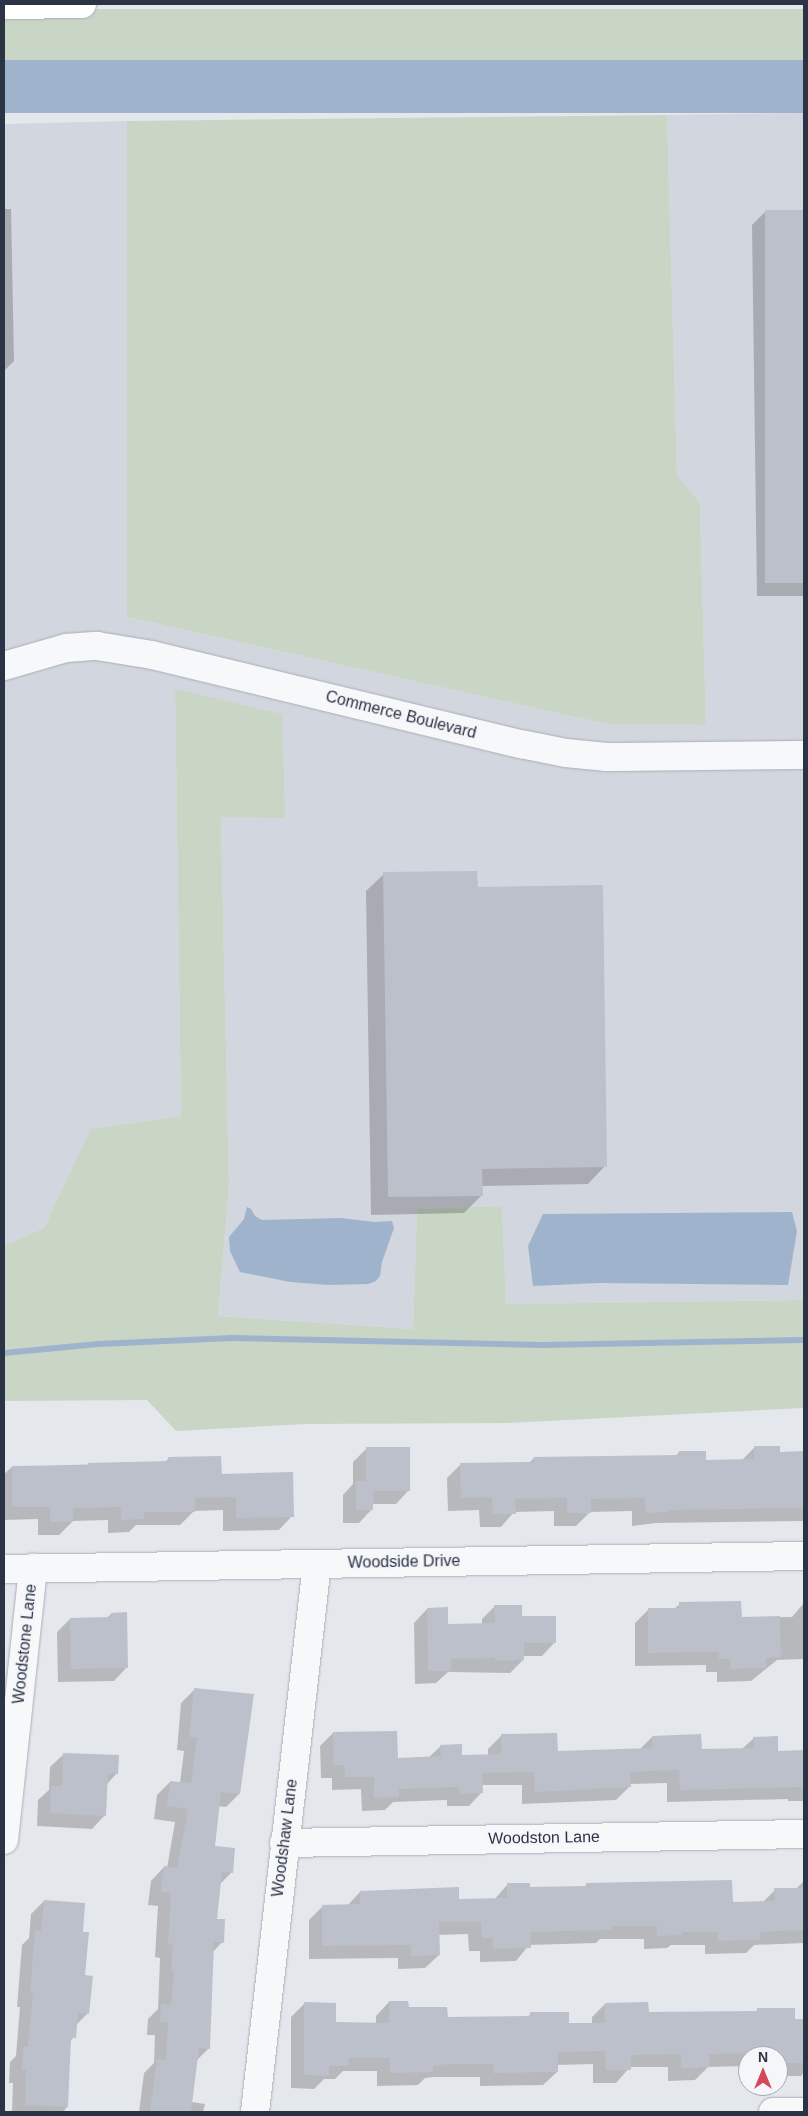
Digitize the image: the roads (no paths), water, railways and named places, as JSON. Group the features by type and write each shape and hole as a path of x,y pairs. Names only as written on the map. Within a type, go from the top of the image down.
{"main road":[{"path":"4,5 82,4"}],"street":[{"name":"Commerce Boulevard","path":"4,666 66,648 97,646 152,655 521,744 566,753 607,757 804,755"},
{"name":"Woodside Drive","path":"4,1569 804,1556"},
{"name":"Woodshaw Lane","path":"254,2112 317,1564"},
{"name":"Woodstone Lane","path":"4,1840 33,1568"},
{"name":"Woodston Lane","path":"284,1843 804,1834"},
{"path":"773,2112 804,2112"}],"water":[{"path":"4,60 804,60 804,113 4,113"},
{"path":"247,1207 251,1209 255,1216 262,1220 340,1218 375,1222 392,1221 394,1228 382,1262 380,1276 376,1281 368,1284 328,1285 290,1282 240,1272 230,1251 229,1237 244,1219"},
{"path":"792,1212 797,1231 788,1285 598,1283 533,1286 528,1246 543,1214"}],"waterway":[{"path":"4,1353 99,1344 232,1338 542,1345 804,1340"}]}
